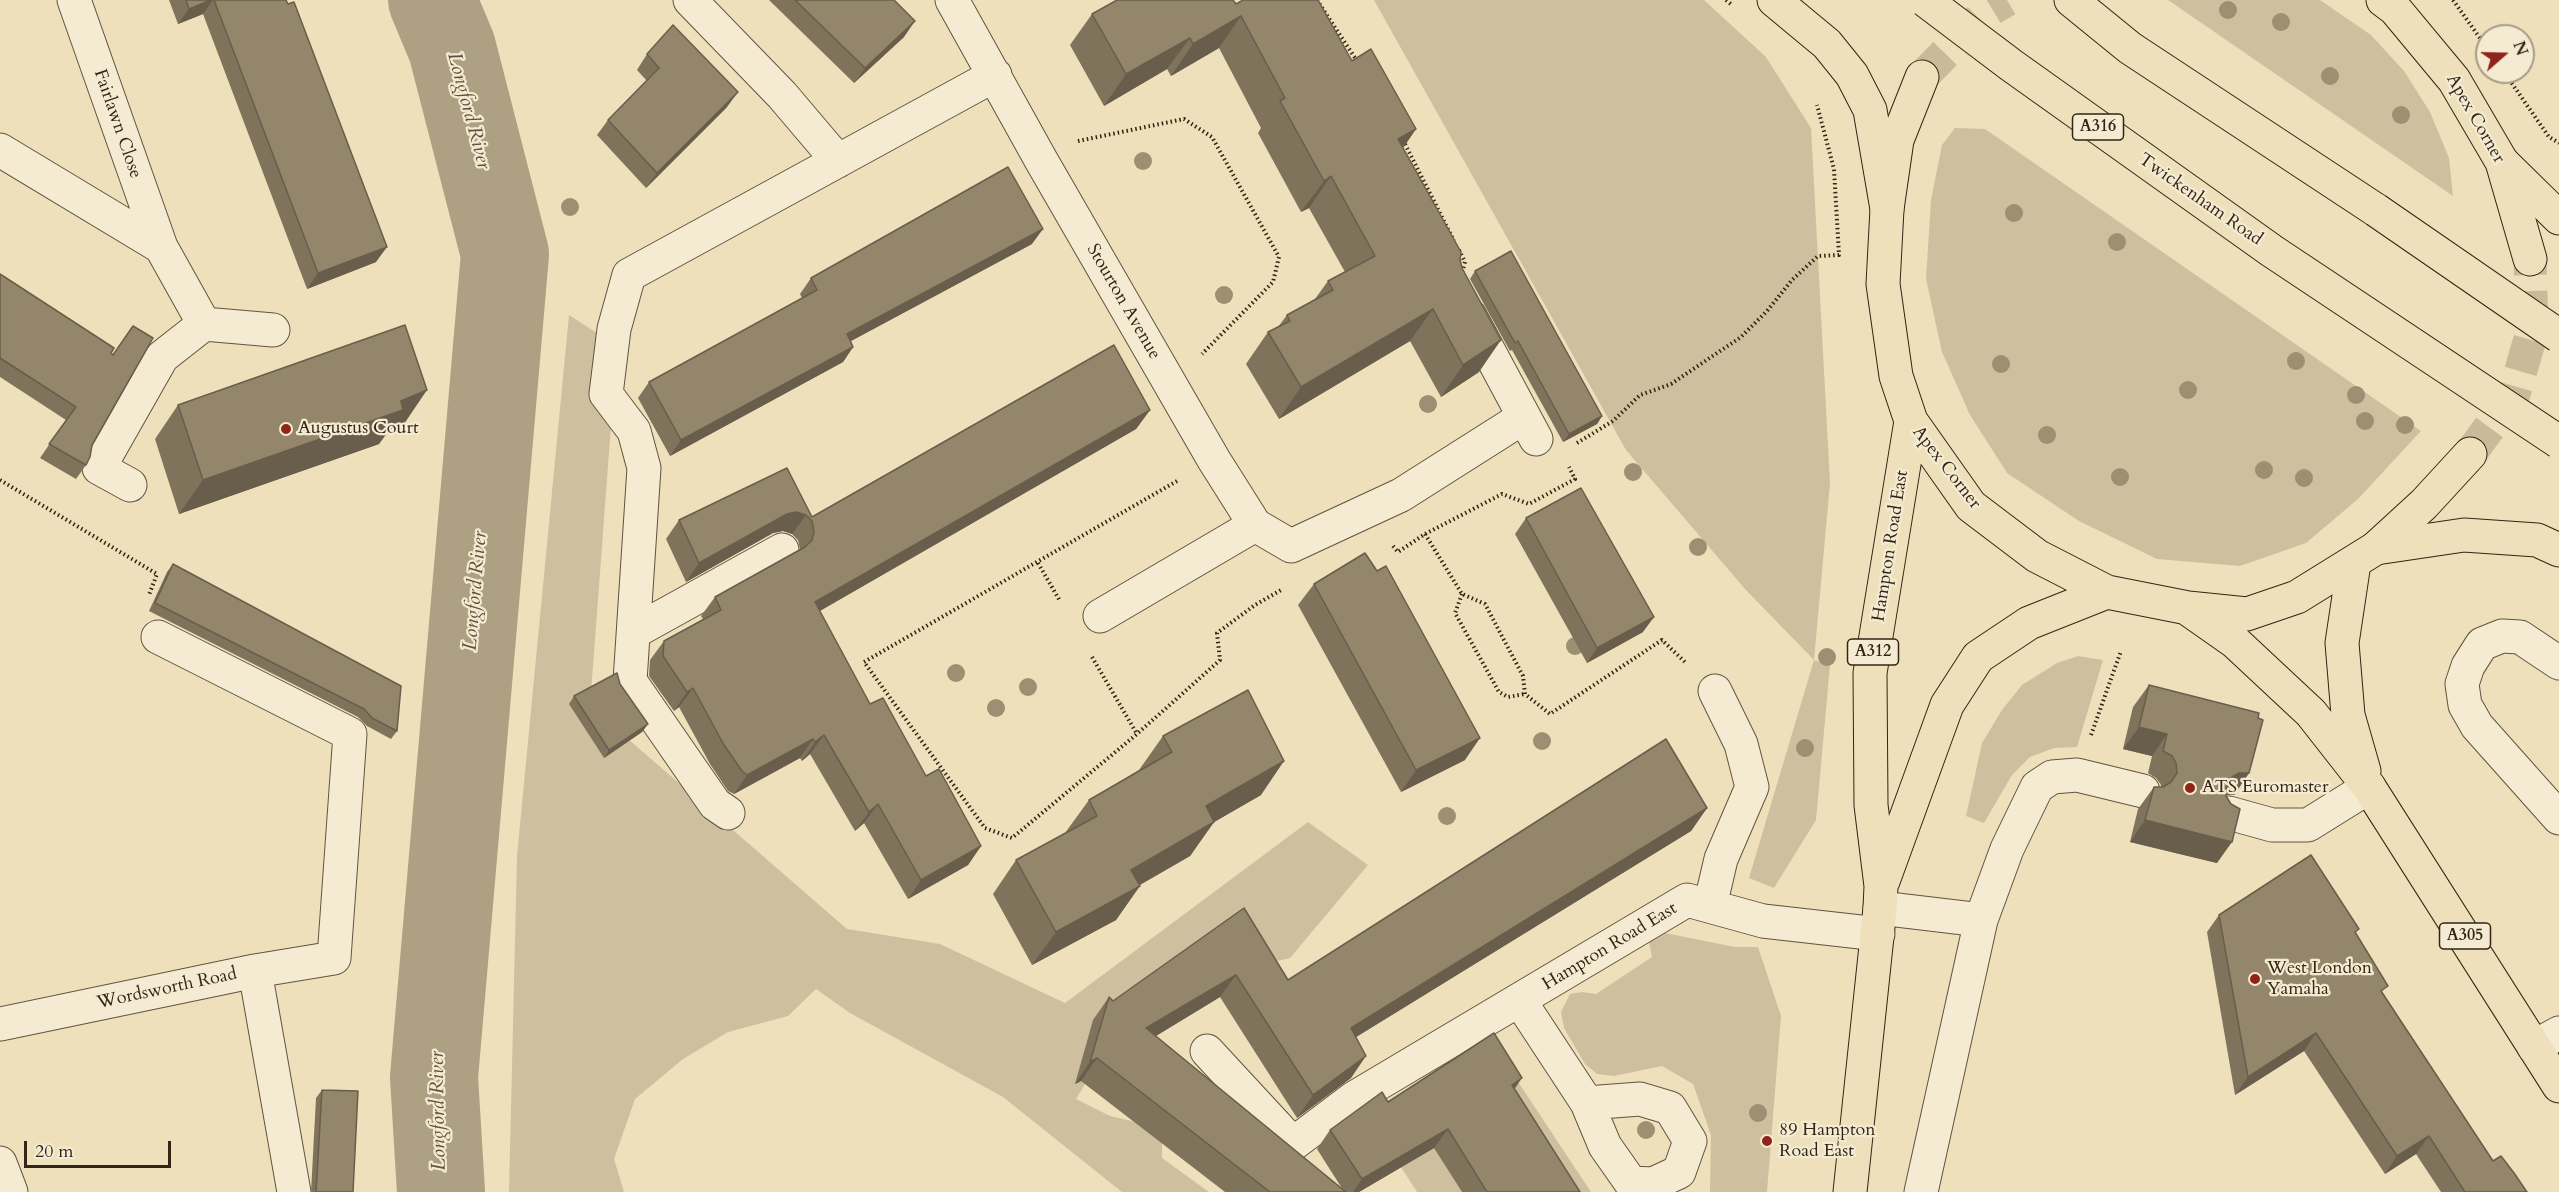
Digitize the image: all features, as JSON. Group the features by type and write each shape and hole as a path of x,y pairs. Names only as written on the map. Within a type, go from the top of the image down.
{"main road":[{"path":"1774,0 1827,44 1852,75 1870,110 1887,209"},
{"name":"Twickenham Road","path":"1926,0 2011,65 2272,251 2559,442"},
{"path":"2071,0 2130,48 2366,204 2559,336"},
{"name":"Apex Corner","path":"2390,3 2454,80 2502,162 2530,259"},
{"name":"Apex Corner","path":"1922,77 1897,140 1887,209 1883,284 1896,376 1911,421 1971,506 2037,556 2106,592 2188,608 2247,614 2297,597 2365,556 2424,504 2470,454"},
{"path":"2502,162 2559,218"},
{"name":"Hampton Road East","path":"1850,1192 1880,909 1871,805 1870,673 1911,421"},
{"path":"2365,556 2464,535 2537,540 2559,550"},
{"name":"A305","path":"2365,556 2342,644 2348,715 2369,787"},
{"name":"Hampton Road East","path":"1880,909 1947,705 1978,657 2029,623 2106,592"},
{"name":"A305","path":"2188,608 2235,642 2311,713 2369,787 2546,1040 2559,1086"}],"street":[{"name":"Fairlawn Close","path":"74,0 161,247 204,324"},
{"path":"690,0 782,95 838,161"},
{"name":"Stourton Avenue","path":"952,0 1041,160 1214,460 1255,525 1291,546 1401,495 1498,435 1530,428 1456,291"},
{"path":"728,813 715,804 630,681 644,468 634,431 606,394 614,329 629,275 995,75"},
{"name":"Fairlawn Close","path":"0,150 161,247"},
{"path":"130,485 99,468 162,357 204,324 273,330"},
{"path":"1100,616 1255,525"},
{"path":"634,632 782,550"},
{"path":"2559,663 2520,637 2502,636 2482,644 2468,666 2462,684 2465,705 2477,726 2559,818"},
{"name":"Wordsworth Road","path":"0,1023 255,971 334,958 350,734 158,638"},
{"path":"1710,906 1721,859 1752,787 1741,744 1715,691"},
{"path":"1921,1192 1981,920 2007,849 2037,787 2052,777 2077,775 2143,791"},
{"path":"2229,813 2272,825 2308,825 2369,787"},
{"name":"Hampton Road East","path":"1207,1051 1293,1144 1354,1098 1687,900 1763,921 1880,909"},
{"path":"1880,909 1981,920"},
{"path":"255,971 294,1192"},
{"path":"1520,1001 1587,1103"},
{"path":"0,1163 11,1192"}],"path":[{"path":"1317,0 1361,67"},
{"path":"1726,0 1737,10"},
{"path":"2453,0 2475,31"},
{"path":"2512,84 2549,137 2559,143"},
{"path":"1570,447 1613,421 1640,394 1671,384 1741,337 1767,311 1792,280 1818,256 1839,255 1834,169 1816,102"},
{"path":"1041,160 1074,142 1184,118 1212,137 1279,257 1273,282 1201,355 1170,382"},
{"path":"1402,138 1465,262 1456,291"},
{"path":"1425,534 1502,494 1529,504 1575,478 1566,461"},
{"path":"0,480 157,574 142,612 158,638"},
{"path":"1401,495 1462,594 1485,604 1524,676 1525,694 1550,714 1662,640 1715,691"},
{"path":"1462,594 1455,613 1499,692 1508,698 1525,694"},
{"path":"2077,775 2121,651"}],"shaded area":[{"path":"1374,0 1704,0 1766,57 1811,128 1830,483 1814,660 1745,589 1626,450"},
{"path":"2168,0 2320,0 2371,35 2404,71 2430,112 2449,158 2453,196"},
{"path":"1955,128 1985,129 2421,431 2358,499 2306,543 2240,566 2157,559 2079,521 2007,473 1970,415 1942,352 1926,279 1931,200 1942,145"},
{"path":"569,315 617,346 590,706 847,929 940,944 1065,1003 1308,822 1368,865 1290,958 1219,974 1091,1074 1076,1099 1110,1116 1162,1128 1162,1158 1209,1192 1122,1192 1003,1097 850,1013 816,989 788,1016 728,1032 683,1059 635,1099 614,1159 624,1192 509,1192 517,856"},
{"path":"2078,656 2103,660 2077,747 2054,748 2030,757 2012,775 1984,823 1966,816 1982,743 2002,710 2022,685 2057,663"},
{"path":"1814,660 1830,665 1816,820 1774,888 1749,878"},
{"path":"1665,933 1735,947 1758,947 1781,1016 1767,1192 1710,1192 1711,1135 1693,1084 1662,1066 1614,1076 1597,1074 1585,1064 1564,1028 1561,1012 1570,994 1582,992 1596,994 1652,957 1649,942"},
{"path":"1497,1050 1591,1192 1554,1192"},
{"path":"1405,1101 1462,1192 1417,1192 1401,1167"}],"building":[{"path":"186,0 211,0 189,9"},
{"path":"214,0 286,0 288,4 294,2 387,247 318,273"},
{"path":"795,0 894,0 915,21 865,68"},
{"path":"1117,0 1233,0 1236,4 1243,0 1318,0 1352,61 1371,49 1416,129 1398,139 1461,252 1462,268 1501,340 1463,365 1433,309 1301,387 1268,332 1290,321 1287,315 1333,290 1328,281 1375,256 1331,176 1324,181 1280,101 1285,98 1241,16 1193,44 1190,38 1126,74 1092,14"},
{"path":"673,25 738,92 657,173 608,120 659,68 647,54"},
{"path":"1008,167 1043,229 847,334 853,347 681,440 649,382 817,290 811,278"},
{"path":"1511,251 1602,416 1569,434 1518,341 1515,343 1475,271"},
{"path":"0,274 114,348 111,353 113,355 133,326 153,338 92,445 86,465 49,444 76,407 0,358"},
{"name":"Augustus Court","path":"405,325 427,390 401,401 403,410 203,480 178,405"},
{"path":"1114,345 1150,410 815,602 870,704 883,698 926,776 939,769 981,846 921,880 878,804 869,812 824,735 815,742 813,739 747,775 724,745 693,688 687,692 663,656 664,641 721,610 715,597 805,547 812,540 814,532 812,521 806,515 796,512 787,514 699,563 679,520 787,468 812,517"},
{"path":"1581,488 1654,617 1597,648 1526,518"},
{"path":"1365,553 1377,571 1386,566 1480,738 1416,770 1314,584"},
{"path":"173,564 401,686 397,731 372,718 364,709 155,603"},
{"path":"617,673 620,684 648,724 609,750 574,696"},
{"path":"2149,685 2259,713 2258,718 2263,720 2249,773 2239,773 2232,777 2226,787 2226,796 2231,804 2240,809 2232,842 2145,820 2154,787 2163,787 2171,782 2177,773 2176,763 2172,756 2163,751 2167,734 2139,727"},
{"path":"1248,690 1284,761 1206,806 1214,822 1131,870 1140,886 1056,932 1016,860 1097,816 1089,800 1172,752 1163,736"},
{"path":"1666,739 1707,808 1351,1028 1366,1056 1313,1095 1236,975 1146,1028 1346,1192 1270,1192 1097,1058 1090,1062 1109,997 1113,1001 1244,908 1288,980"},
{"path":"2311,855 2359,929 2355,932 2388,986 2381,991 2493,1161 2501,1156 2527,1192 2465,1192 2429,1136 2397,1156 2316,1033 2248,1077 2219,915"},
{"path":"1494,1033 1522,1078 1512,1085 1580,1192 1487,1192 1448,1129 1362,1179 1330,1130 1382,1092 1388,1102"},
{"path":"322,1090 358,1091 353,1192 316,1192"}],"waterway":[{"name":"Longford River","path":"432,0 452,48 505,254 434,1077 441,1192"}],"tunnel":[{"path":"1922,77 1985,13 2007,0"},
{"path":"2470,454 2514,394 2532,332 2530,259"}],"place":[{"name":"Augustus Court","path":"286,429"},
{"name":"ATS Euromaster","path":"2190,788"},
{"name":"West London Yamaha","path":"2255,979"},
{"name":"89 Hampton Road East","path":"1767,1141"}]}
